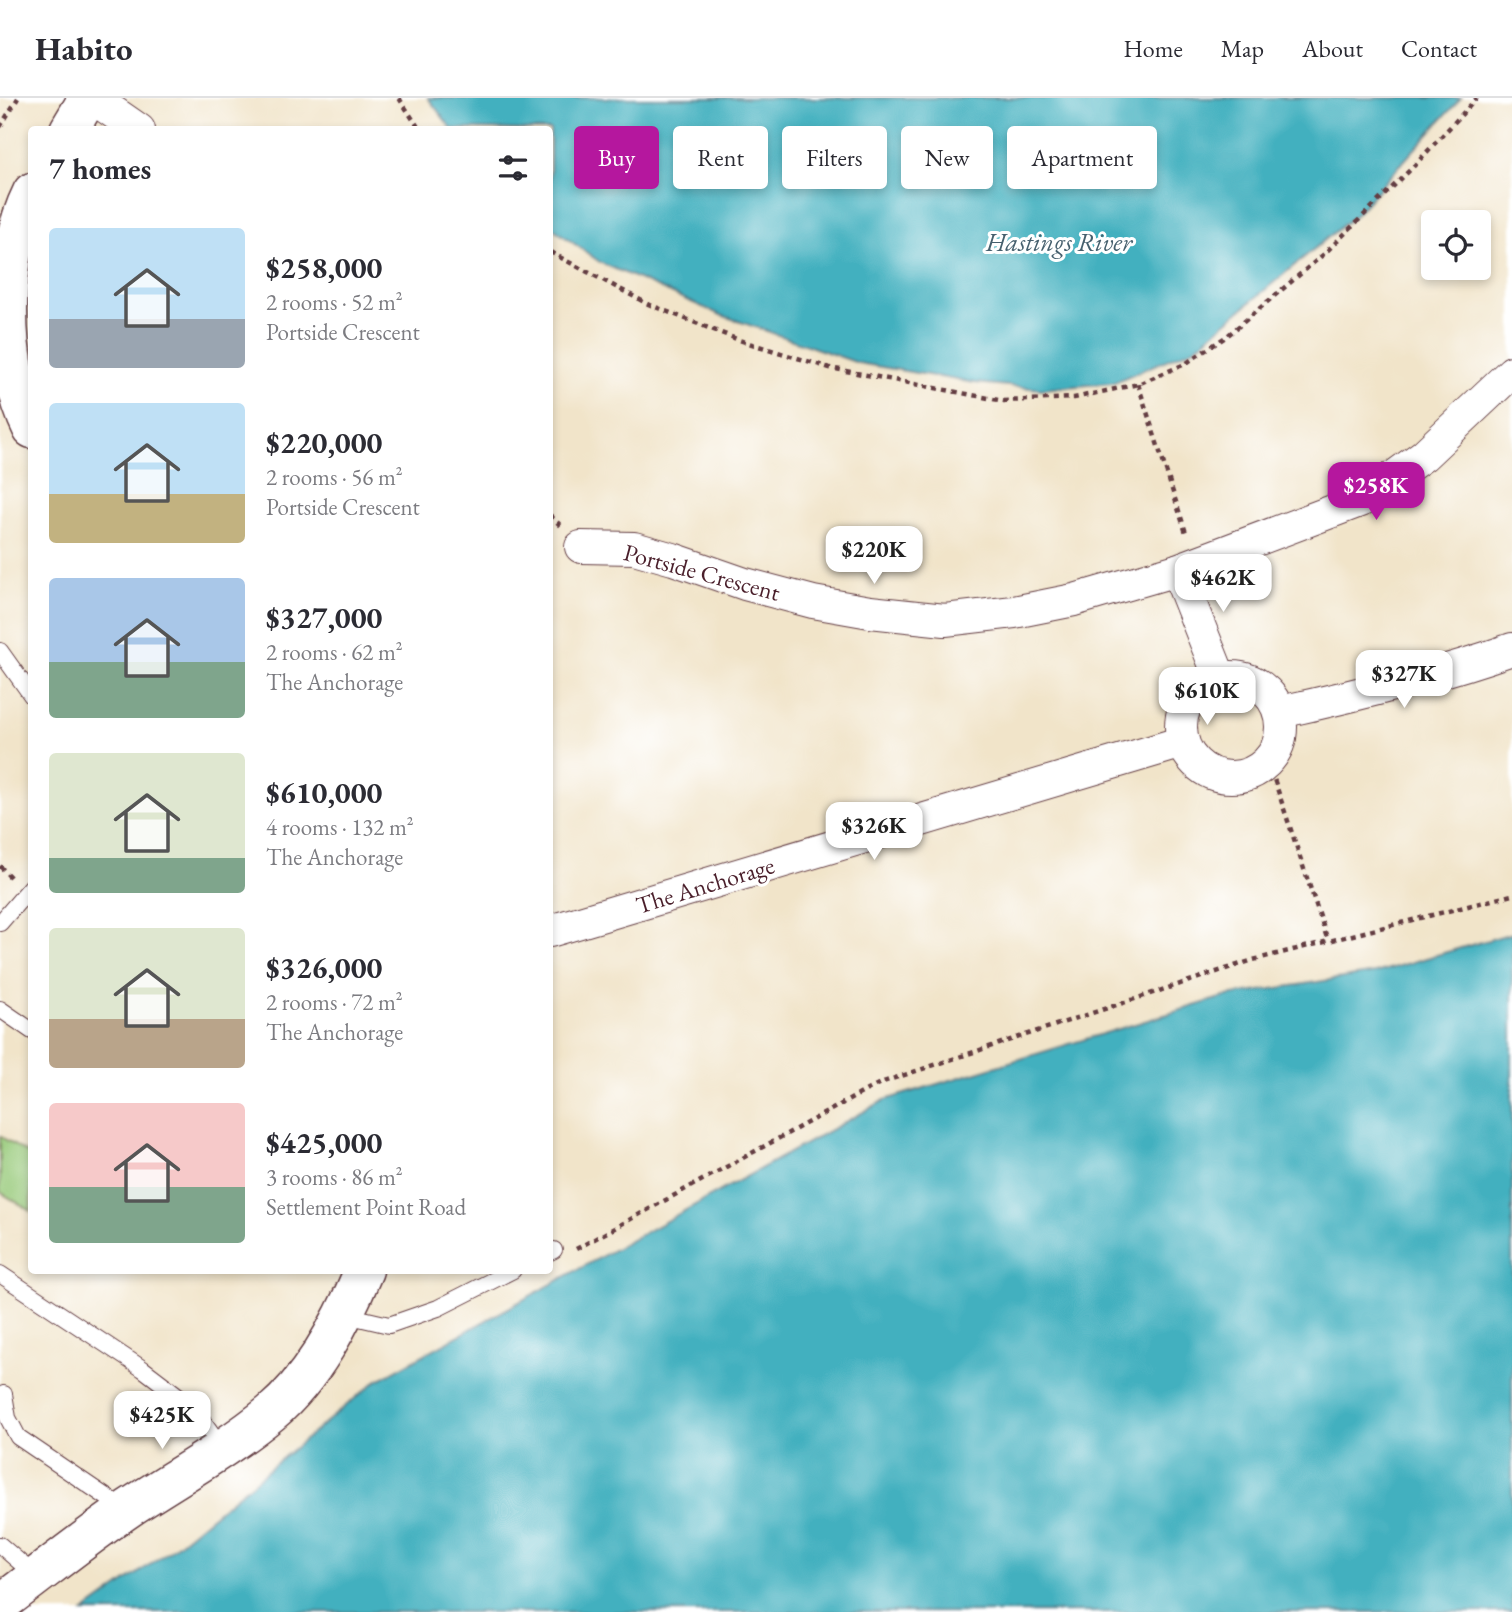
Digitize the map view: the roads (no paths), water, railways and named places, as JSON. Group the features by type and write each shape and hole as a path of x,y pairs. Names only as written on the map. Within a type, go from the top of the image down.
{"street":[{"path":"72,126 91,98 134,126"},
{"path":"28,198 10,249 3,324 9,374 28,423"},
{"name":"Portside Crescent","path":"581,547 634,548 745,584 813,602 870,612 945,620 1014,612 1074,600 1177,570 1362,500 1424,455 1512,372"},
{"path":"1177,570 1220,678"},
{"path":"1280,712 1377,691 1472,664 1512,649"},
{"path":"1220,678 1249,680 1262,687 1280,712 1280,744 1261,769 1247,776 1231,778 1215,775 1201,768 1182,742 1180,726 1184,709 1192,695 1204,685 1220,678"},
{"name":"The Anchorage","path":"553,930 1182,742"},
{"path":"0,1604 127,1510 272,1412 314,1363 346,1315 362,1274"}],"lane":[{"path":"0,651 28,690"},
{"path":"0,923 28,891"},
{"path":"0,1009 28,1028"},
{"path":"0,1274 143,1369 193,1407 222,1448"},
{"path":"346,1315 389,1325 438,1308 505,1274"},
{"path":"4,1394 8,1418 18,1437 127,1510"},
{"path":"0,1545 37,1577"}],"water":[{"name":"Hastings River","path":"428,98 1461,98 1355,215 1195,348 1112,383 1042,389 975,383 858,363 721,315 601,263 553,228 553,126 450,126"},
{"path":"1512,933 1512,1612 84,1612 173,1548 376,1381 885,1100 1227,996 1375,973"}]}
